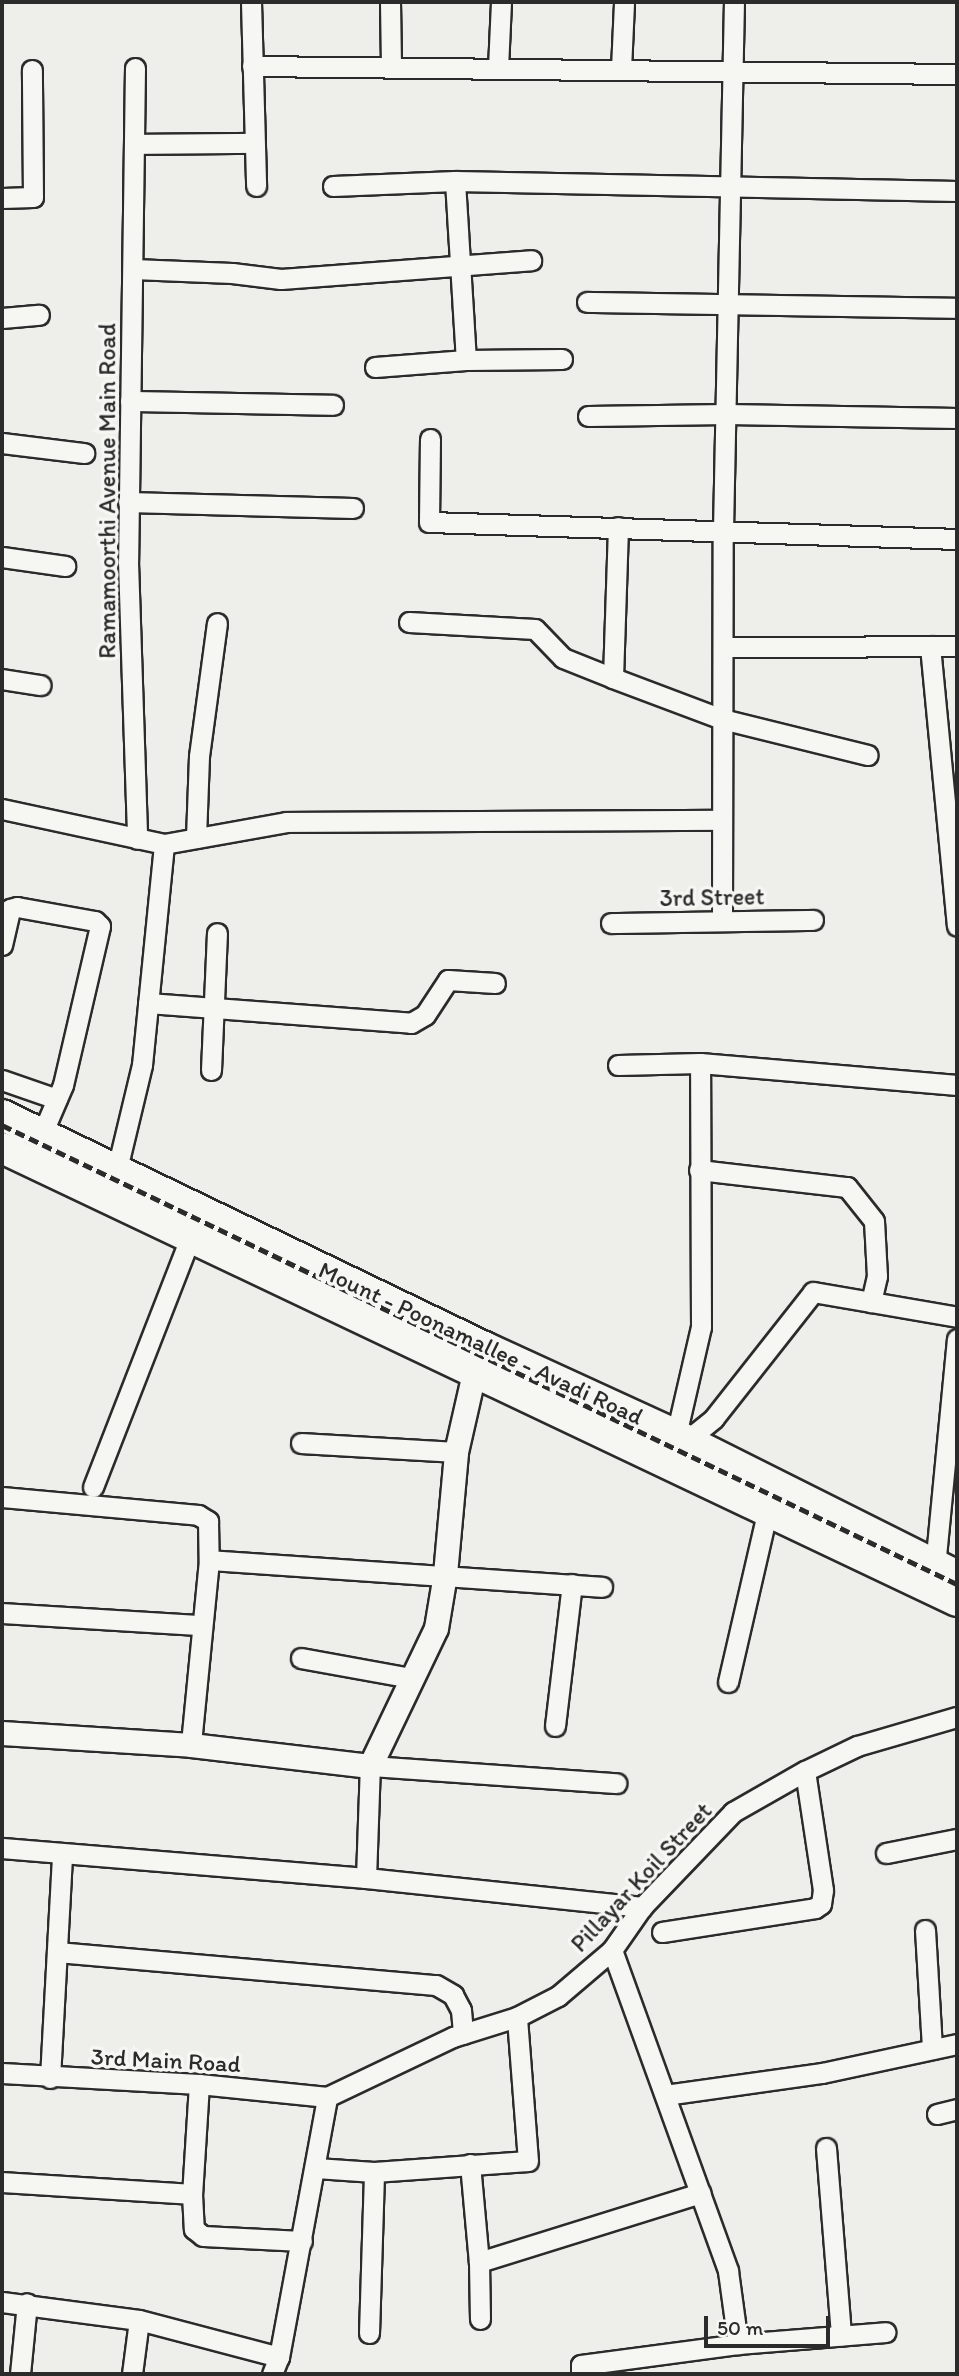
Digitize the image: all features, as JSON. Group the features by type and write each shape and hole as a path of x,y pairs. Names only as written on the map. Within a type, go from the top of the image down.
{"main road":[{"name":"Mount - Poonamallee - Avadi Road","path":"2,1115 117,1169 490,1370 768,1508 834,1528 946,1572"},
{"name":"Mount - Poonamallee - Avadi Road","path":"2,1148 191,1236 356,1300"},
{"name":"Mount - Poonamallee - Avadi Road","path":"490,1370 681,1438 957,1601"}],"street":[{"path":"251,2 257,186"},
{"path":"390,2 391,67"},
{"path":"498,68 501,2"},
{"path":"621,69 624,2"},
{"path":"722,921 723,530 727,414 728,188 734,2"},
{"path":"252,66 957,74"},
{"name":"Ramamoorthi Avenue Main Road","path":"135,68 128,502 137,839"},
{"path":"2,198 33,197 32,70"},
{"path":"134,144 254,144"},
{"path":"455,181 458,266 466,360"},
{"path":"332,186 455,181 957,191"},
{"path":"133,269 232,273 281,279 531,260"},
{"path":"587,302 957,308"},
{"path":"2,318 39,315"},
{"path":"375,367 466,360 562,359"},
{"path":"130,401 333,404"},
{"path":"588,416 727,414 957,418"},
{"path":"430,439 429,522 957,539"},
{"path":"2,443 84,453"},
{"path":"128,502 353,508"},
{"path":"613,678 618,527"},
{"path":"2,558 65,566"},
{"path":"409,622 535,629 563,658 613,678 722,719 868,755"},
{"path":"196,838 199,756 217,623"},
{"path":"930,646 957,926"},
{"path":"723,647 957,646"},
{"path":"2,679 41,685"},
{"path":"2,809 164,844 286,822 722,820"},
{"path":"117,1169 142,1065 164,844"},
{"path":"2,945 10,909 16,907 95,921 100,926 57,1099 42,1134"},
{"name":"3rd Street","path":"611,923 813,920"},
{"path":"211,1070 216,933"},
{"path":"148,1003 411,1023 425,1015 448,980 495,983"},
{"path":"618,1065 701,1063 957,1085"},
{"path":"681,1438 701,1327 701,1063"},
{"path":"2,1080 57,1099"},
{"path":"699,1170 847,1187 874,1221 877,1276 871,1302"},
{"path":"93,1487 191,1236"},
{"path":"681,1438 714,1419 813,1292 957,1317"},
{"path":"946,1572 957,1339"},
{"path":"366,1878 370,1766 436,1628 445,1574 456,1452 490,1370"},
{"path":"301,1443 456,1452"},
{"path":"2,1497 198,1515 208,1521 209,1560 191,1745"},
{"path":"728,1682 768,1508"},
{"path":"209,1560 445,1574 602,1587"},
{"path":"555,1726 572,1584"},
{"path":"2,1613 201,1625"},
{"path":"301,1658 411,1678"},
{"name":"Pillayar Koil Street","path":"327,2097 463,2034 517,2017 558,1996 612,1950 642,1907 733,1812 805,1771 857,1746 957,1717"},
{"path":"2,1733 191,1745 370,1766 616,1783"},
{"path":"662,1932 815,1908 821,1904 823,1890 805,1771"},
{"path":"886,1853 957,1839"},
{"path":"2,1848 366,1878 642,1907"},
{"path":"50,2078 62,1854"},
{"path":"925,1930 932,2049"},
{"path":"612,1950 728,2271 738,2344"},
{"path":"57,1952 436,1985 453,1995 461,2010 463,2034"},
{"path":"316,2168 374,2172 528,2161 517,2017"},
{"path":"665,2095 822,2073 957,2044"},
{"name":"3rd Main Road","path":"2,2073 50,2078 199,2084 327,2097"},
{"path":"199,2084 192,2224 203,2236 302,2241"},
{"path":"2,2302 27,2303 139,2320 276,2365 316,2168 327,2097"},
{"path":"937,2114 957,2109"},
{"path":"826,2148 841,2335"},
{"path":"470,2164 479,2262 480,2319"},
{"path":"369,2333 374,2172"},
{"path":"2,2182 192,2194"},
{"path":"479,2262 701,2193"},
{"path":"20,2374 27,2303"},
{"path":"132,2374 139,2320"},
{"path":"581,2374 581,2365 738,2344 886,2332"}],"railway":[{"path":"2,1125 957,1584"}]}
